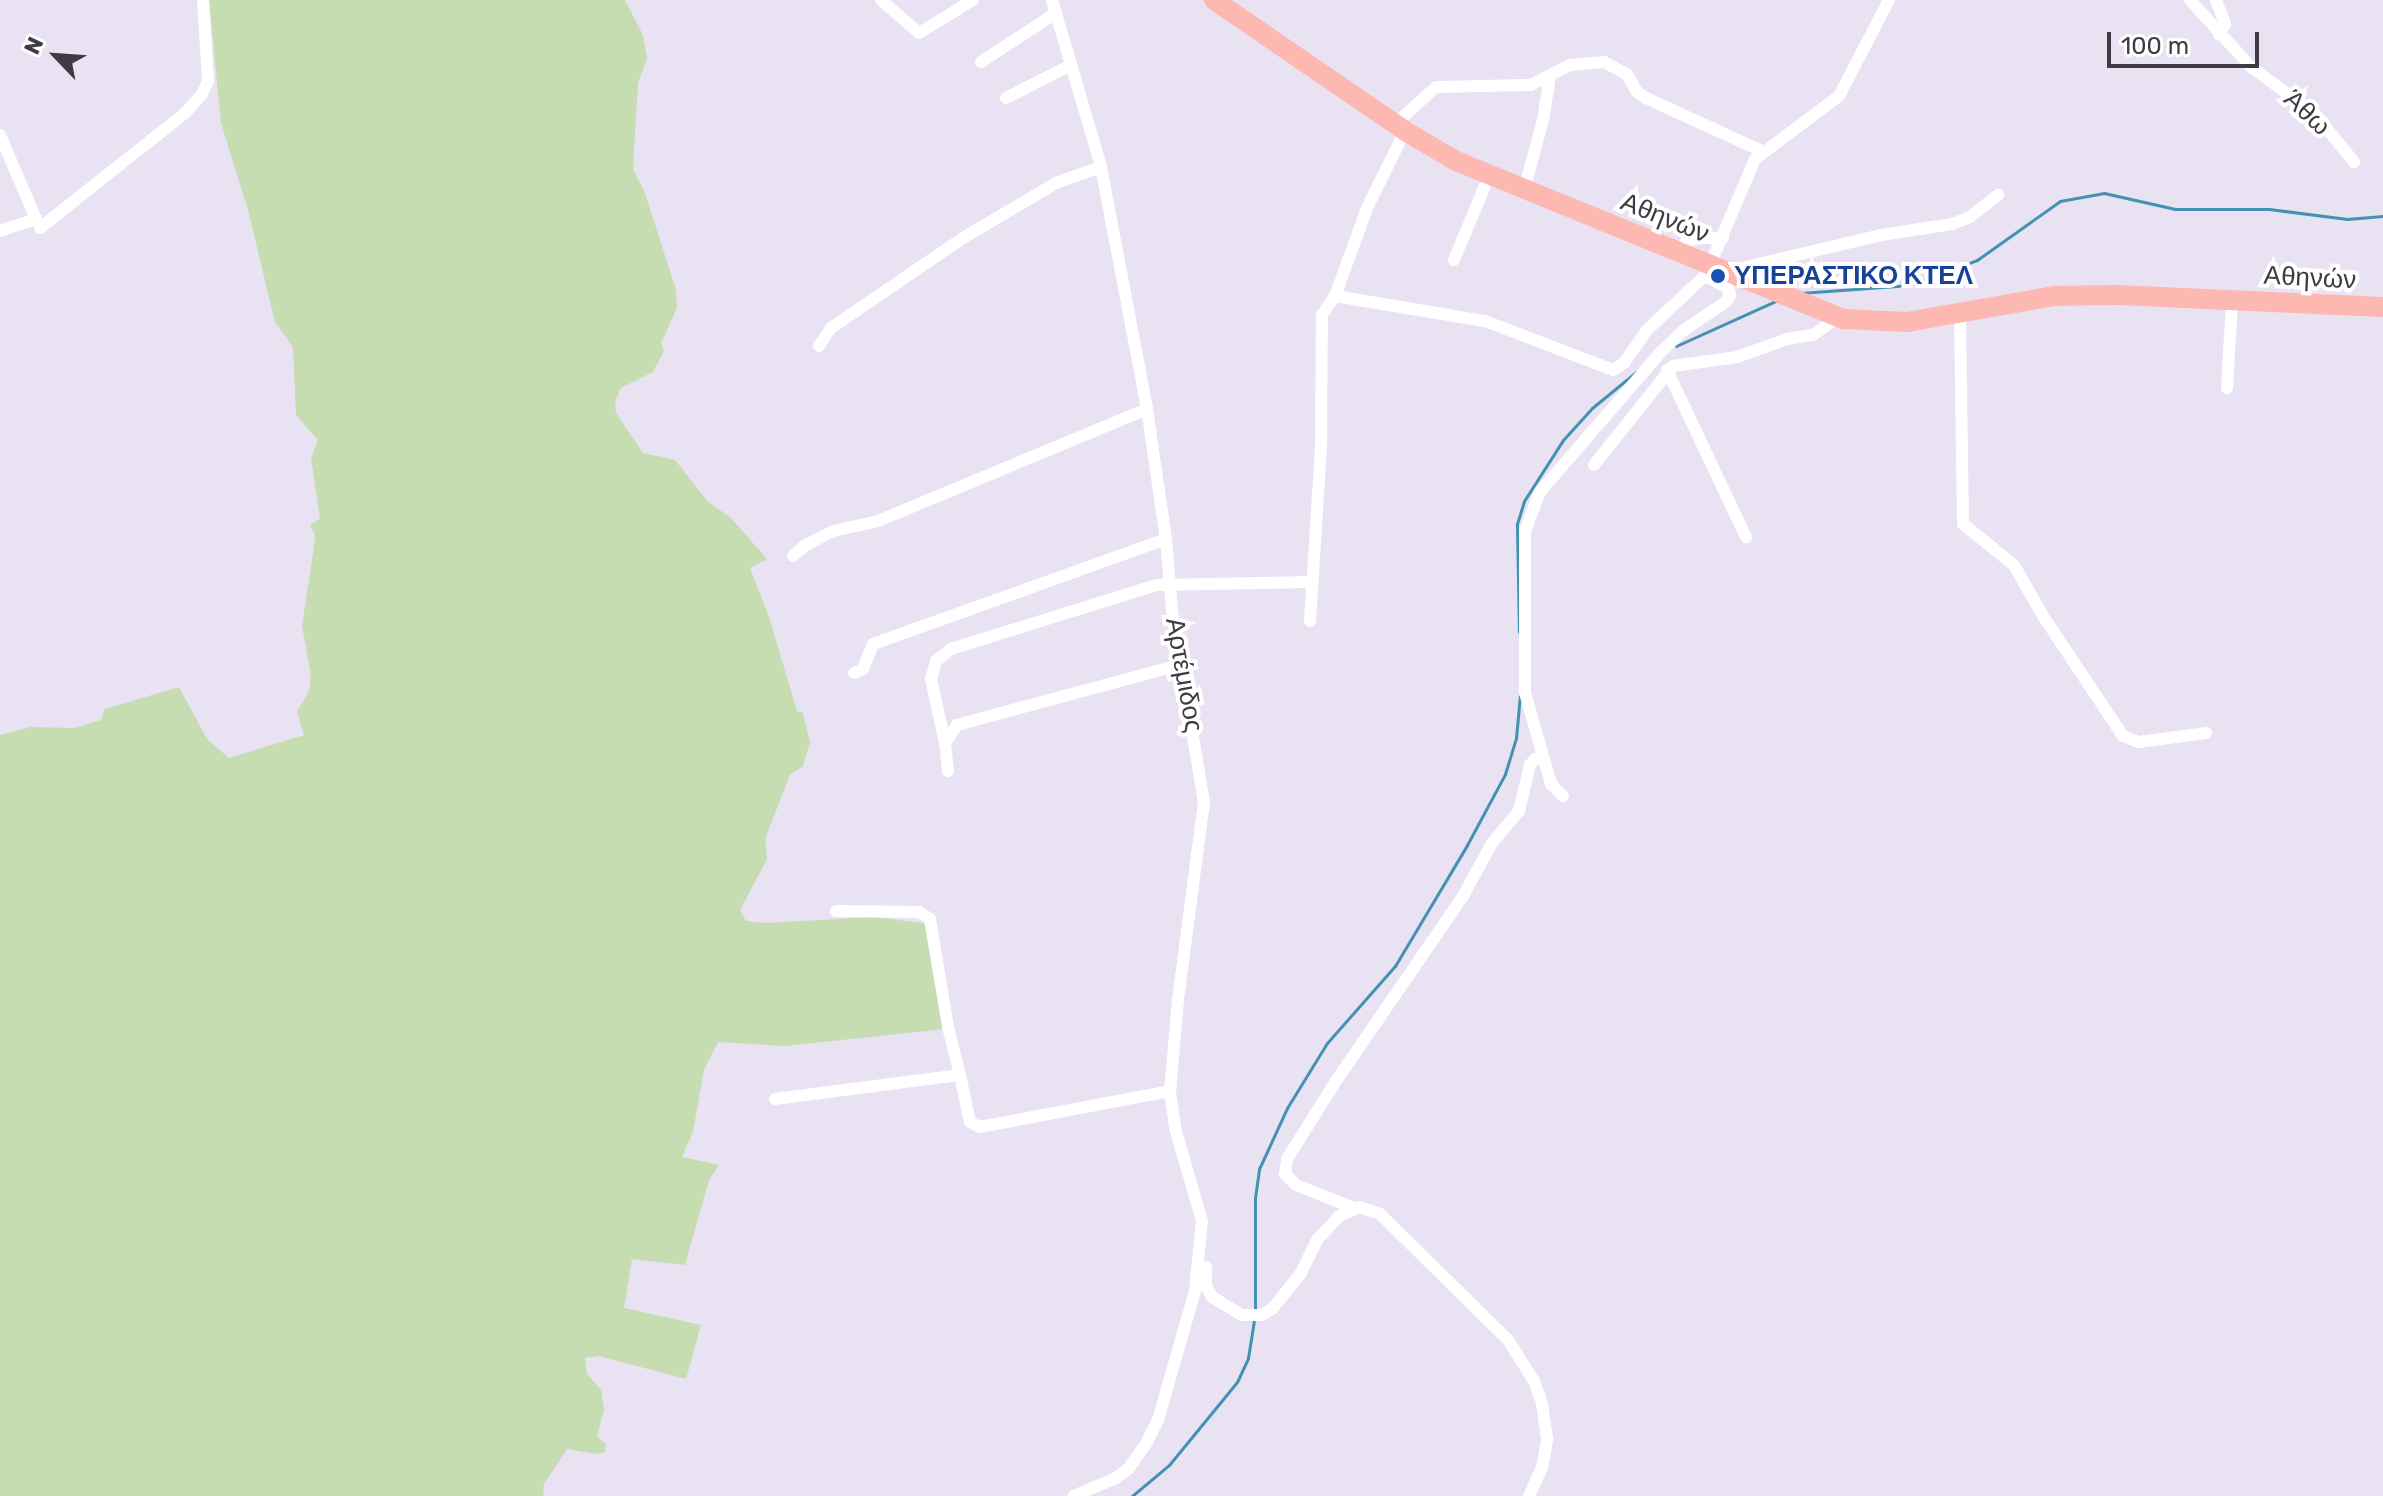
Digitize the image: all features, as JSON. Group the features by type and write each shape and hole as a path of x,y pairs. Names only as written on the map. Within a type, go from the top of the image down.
{"main road":[{"name":"Αθηνών","path":"1214,0 1400,128 1489,176 1679,252 1714,270 1835,316 1907,322 2055,296 2383,307"}],"street":[{"path":"0,231 38,224 185,113 202,94 208,81 203,0"},
{"path":"881,0 919,33 966,2"},
{"path":"1714,270 1723,238 1752,165 1762,151 1819,114 1839,96 1889,0"},
{"name":"Άθω","path":"2190,0 2251,67 2315,114 2354,162"},
{"path":"2216,0 2225,24 2219,34"},
{"path":"981,62 1054,7"},
{"name":"Αρτέμιδος","path":"1054,7 1101,167 1147,409 1180,665 1202,777 1204,811 1178,1000 1170,1091 1175,1128 1202,1221 1195,1291 1158,1420 1145,1445 1128,1469 1116,1478 1074,1496"},
{"path":"1310,621 1321,446 1322,315 1335,296 1400,128 1433,88 1531,85 1581,62 1604,62 1617,66 1646,98 1762,151"},
{"path":"1006,98 1071,65"},
{"path":"1524,190 1543,120 1550,76"},
{"path":"0,135 38,224"},
{"path":"819,346 831,328 963,238 1056,183 1101,167"},
{"path":"1454,260 1489,176"},
{"path":"1335,296 1485,321 1613,370 1624,363 1647,330 1714,270 1881,235 1952,224 1970,217 1998,195"},
{"path":"1679,252 1685,243 1697,238 1723,238"},
{"path":"1563,796 1551,784 1525,693 1524,548 1530,512 1556,472 1659,354 1684,330 1727,301 1730,295 1728,288 1714,270"},
{"path":"2227,388 2232,301"},
{"path":"1960,312 1963,524 2018,571 2043,616 2123,736 2139,742 2206,733"},
{"path":"1594,465 1667,370 1678,364 1737,357 1787,339 1813,335 1835,316"},
{"path":"1667,370 1746,537"},
{"path":"793,556 804,546 833,531 878,521 1147,409"},
{"path":"854,673 863,669 873,644 1166,539"},
{"path":"948,771 931,679 941,656 1140,590 1169,584 1313,582"},
{"path":"945,743 957,725 969,721 1180,665"},
{"path":"1529,1496 1542,1467 1547,1440 1542,1403 1523,1361 1470,1299 1380,1214 1363,1207 1354,1208 1296,1185 1285,1174 1287,1159 1336,1081 1462,898 1492,843 1519,811 1530,765 1535,759 1543,758"},
{"path":"836,911 919,912 930,919 948,1027 970,1122 975,1126 1170,1091"},
{"path":"775,1099 960,1075"},
{"path":"1202,1221 1206,1230 1207,1290 1232,1311 1254,1317 1273,1308 1301,1273 1323,1232 1354,1208"}],"green space":[{"path":"209,0 625,0 643,35 647,58 638,83 633,169 645,193 676,290 677,308 661,343 664,351 653,372 621,388 615,401 616,413 643,453 675,460 708,502 730,517 767,559 750,568 769,617 797,711 803,713 810,742 803,766 790,775 765,839 767,859 740,910 746,921 765,923 875,917 929,924 945,1029 785,1046 718,1042 704,1070 693,1132 682,1157 719,1165 709,1180 685,1265 632,1259 624,1308 701,1325 686,1379 599,1356 585,1358 587,1374 601,1390 604,1409 597,1437 606,1444 605,1452 597,1454 567,1449 544,1484 543,1496 0,1496 0,735 31,727 74,728 101,720 105,709 179,687 207,739 229,758 304,735 297,712 309,691 311,675 302,626 315,535 310,525 320,519 311,458 318,440 296,415 293,347 275,322 248,210 221,123"}],"waterway":[{"path":"1800,293 1911,285 1977,260 2060,201 2104,193 2175,209 2269,209 2347,219 2383,216"},
{"path":"1676,346 1778,300"},
{"path":"1519,632 1517,524 1524,501 1563,440 1592,408 1636,372"},
{"path":"1255,1313 1255,1198 1259,1169 1287,1108 1327,1043 1395,966 1467,845 1505,774 1516,738 1520,695"},
{"path":"1132,1496 1169,1465 1237,1382 1248,1358 1254,1321"}],"place":[{"name":"ΥΠΕΡΑΣΤΙΚΟ ΚΤΕΛ","path":"1718,276"}]}
